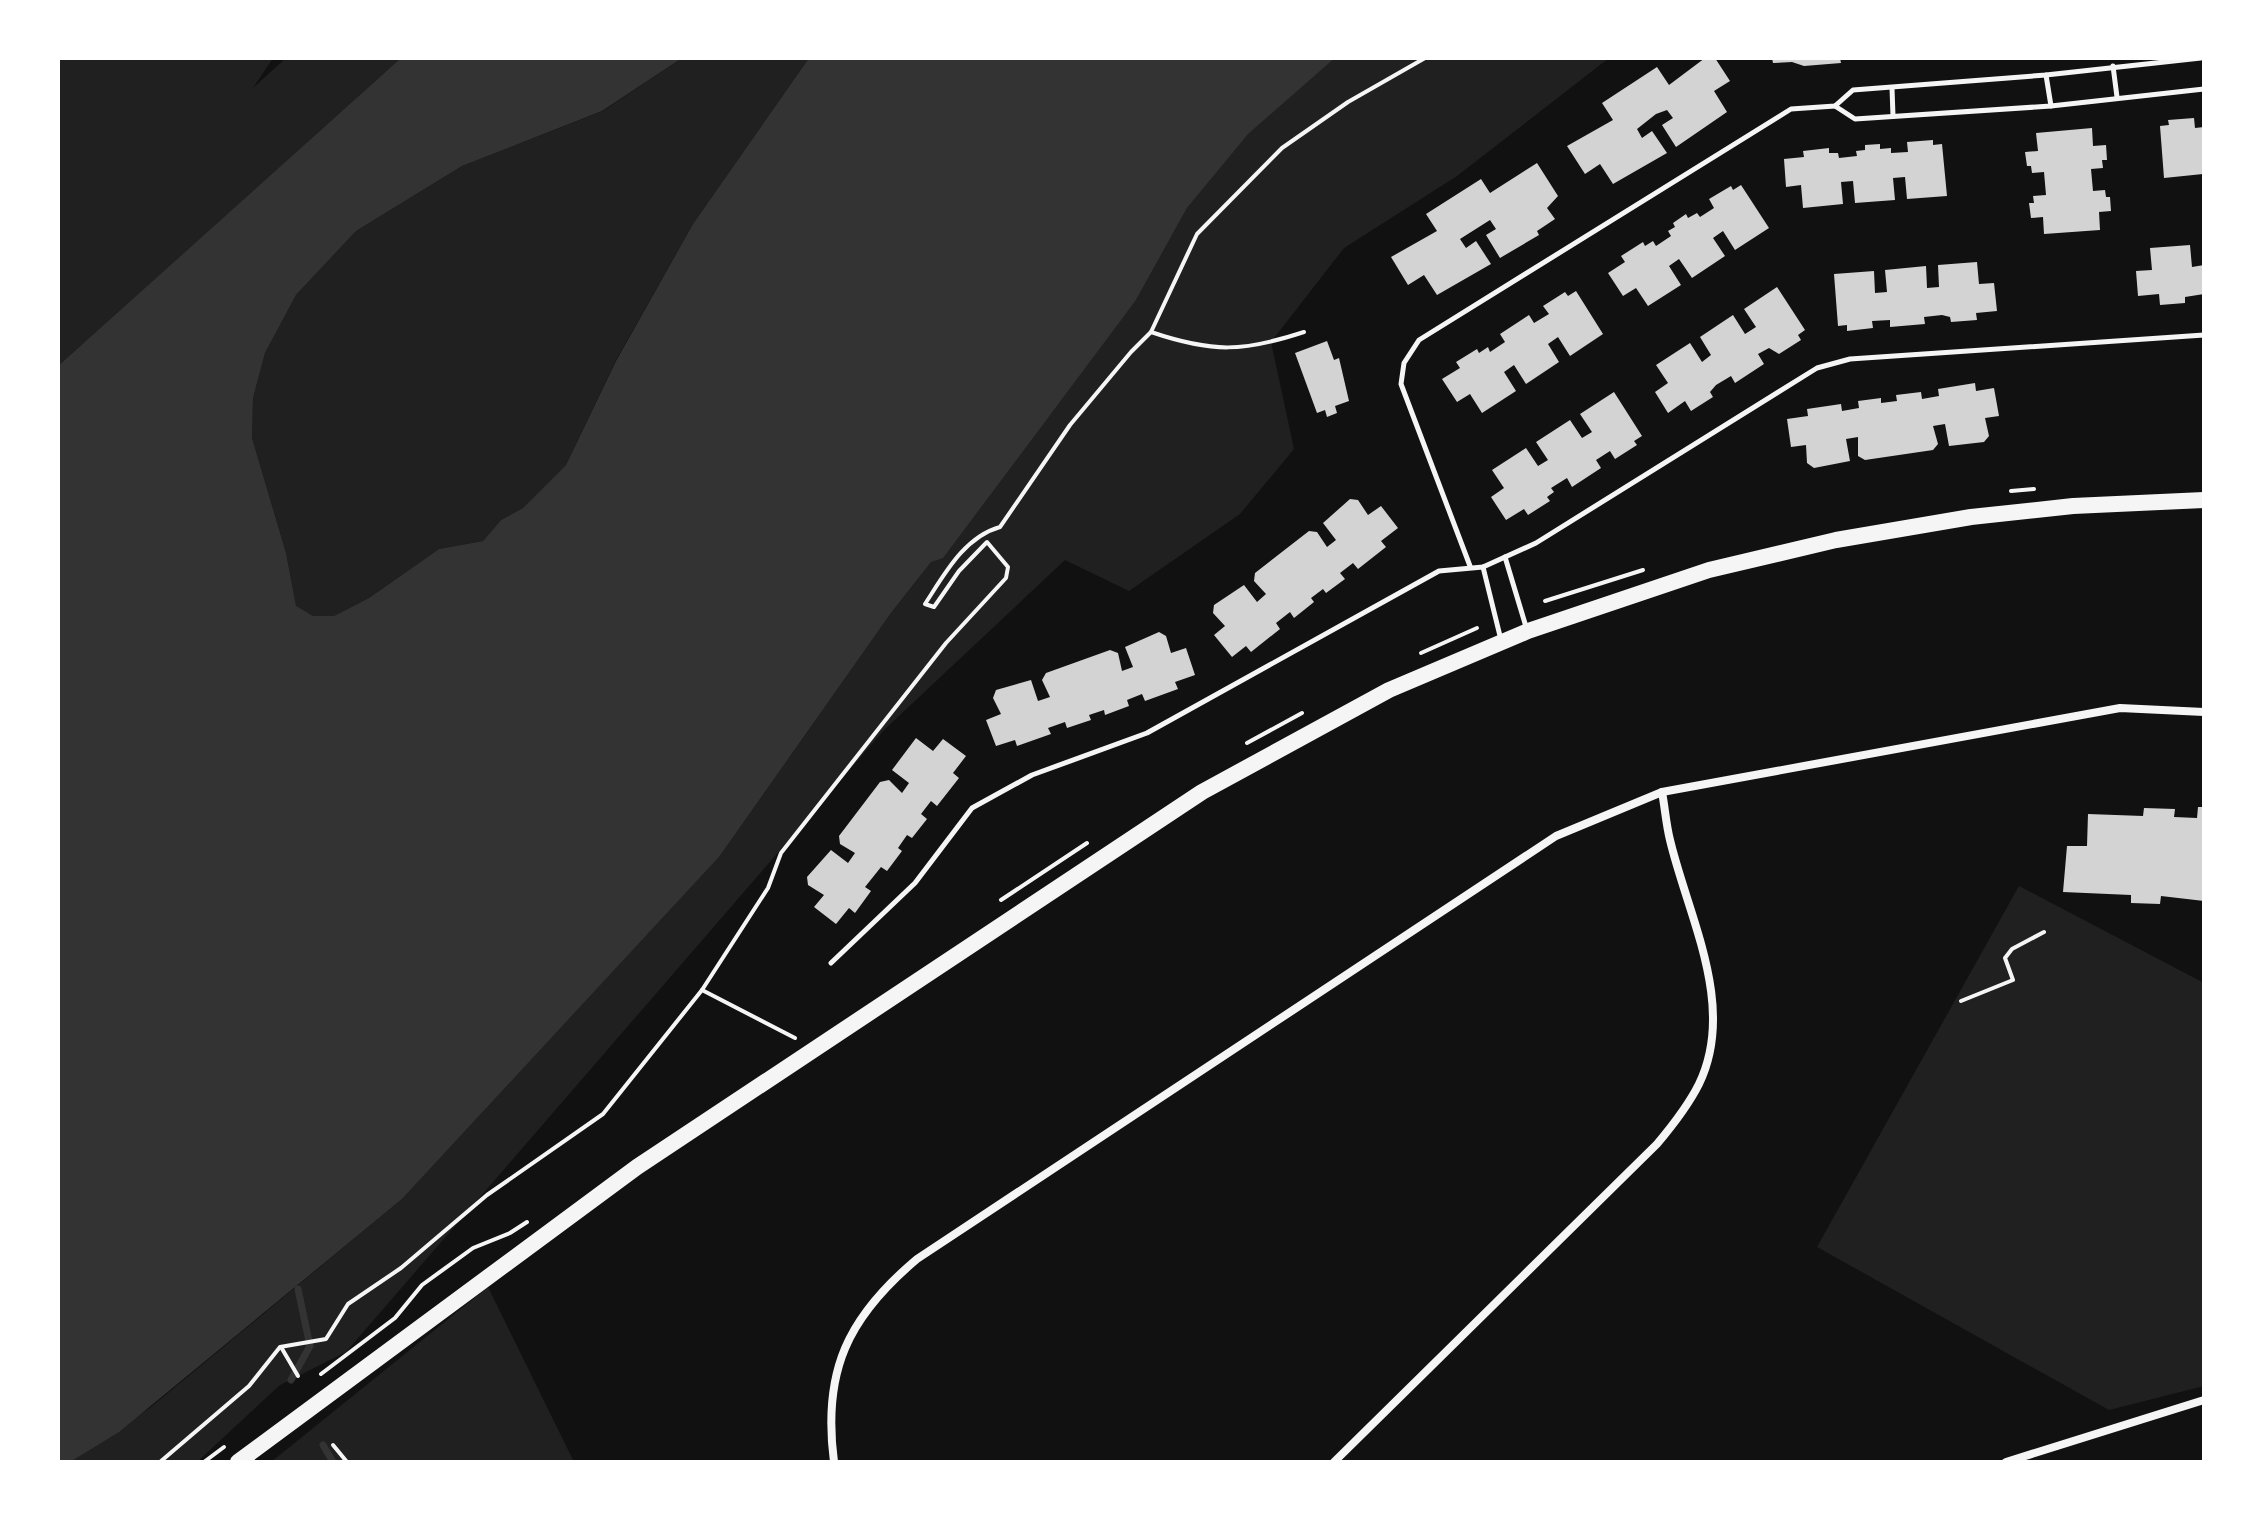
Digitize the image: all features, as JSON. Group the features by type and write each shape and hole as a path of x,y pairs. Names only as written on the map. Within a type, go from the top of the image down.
{"main road":[{"path":"238,1462 637,1167 1202,792 1389,690 1501,641 1709,570 1836,540 1971,517 2073,506 2204,500"}],"street":[{"path":"834,1462 828,1423 839,1363 857,1320 882,1288 917,1259 1556,836 1662,792 2120,708 2204,712"},
{"path":"1334,1462 1657,1144 1682,1114 1700,1081 1713,1015 1702,941 1670,840 1662,792"},
{"path":"2006,1462 2204,1400"}],"lane":[{"path":"1835,106 1853,90 2046,75 2201,58"},
{"path":"2113,66 2117,97"},
{"path":"2046,75 2051,106"},
{"path":"1892,88 1893,116"},
{"path":"1470,567 1401,384 1404,363 1419,340 1791,109 1835,106 1855,119 2051,106 2204,89"},
{"path":"831,963 915,883 972,808 1032,775 1147,733 1439,571 1483,567 1536,543 1817,368 1850,359 2204,335"},
{"path":"1505,557 1528,631"},
{"path":"1483,567 1501,641"}],"path":[{"path":"160,1462 249,1386 280,1347 326,1339 348,1304 401,1268 487,1195 603,1114 702,990 768,888 781,853 946,643 1006,578 1008,567 1002,555 987,542 959,571 934,607 928,608 925,604 951,564 983,532 1000,527 1070,425 1122,361 1151,332 1197,234 1282,148 1348,102 1425,58"},
{"path":"1151,332 1196,347 1257,347 1304,332"},
{"path":"1961,1001 2013,980 2005,958 2012,949 2044,932"},
{"path":"702,990 795,1038"},
{"path":"280,1347 298,1376"},
{"path":"333,1445 347,1462"}],"shaded area":[{"path":"58,58 273,58 253,88 286,58 401,58 58,366"},
{"path":"401,58 682,58 602,111 462,166 356,231 296,295 265,353 253,398 252,438 286,553 296,606 313,616 334,616 369,598 439,549 483,541 501,520 523,508 566,465 616,361 693,224 809,58 1335,58 1248,134 1187,208 1136,300 943,558 931,562 891,613 719,857 402,1199 119,1432 70,1462 58,1462 58,366"},
{"path":"682,58 809,58 693,224 616,360 566,465 523,508 501,520 483,541 439,549 369,598 334,616 313,616 296,607 286,553 252,438 253,398 265,353 296,295 356,231 462,166 603,111"},
{"path":"1335,58 1609,58 1457,176 1344,248 1271,342 1294,449 1240,514 1129,591 1065,560 884,730 346,1352 280,1385 197,1462 70,1462 151,1407 402,1199 719,857 891,613 1136,300 1187,208 1247,134"},
{"path":"2019,886 2204,983 2204,1386 2109,1410 1817,1247"},
{"path":"488,1287 574,1462 271,1462"}],"building":[{"path":"1705,58 1715,58 1730,81 1714,91 1727,112 1676,147 1662,125 1673,118 1667,110 1656,114 1637,129 1642,138 1652,131 1667,153 1613,184 1600,164 1585,174 1567,146 1613,120 1602,103 1657,67 1669,85"},
{"path":"1772,58 1840,58 1841,63 1804,66 1792,62 1773,63"},
{"path":"2194,118 2195,128 2204,127 2203,174 2164,178 2160,126 2169,125 2168,120"},
{"path":"2092,128 2093,146 2106,145 2107,160 2102,160 2103,168 2091,169 2093,191 2105,190 2106,197 2110,197 2111,211 2099,212 2100,230 2044,234 2043,217 2031,218 2029,203 2034,203 2033,196 2046,195 2044,172 2032,173 2031,166 2027,166 2025,152 2038,151 2036,133"},
{"path":"1933,140 1933,145 1942,144 1947,196 1907,199 1905,177 1893,178 1895,200 1855,203 1853,181 1841,182 1843,204 1803,208 1801,185 1786,187 1784,159 1804,157 1803,151 1829,148 1829,153 1838,153 1839,158 1857,156 1856,151 1865,150 1865,145 1880,144 1880,149 1891,148 1891,153 1908,152 1907,142"},
{"path":"1537,163 1558,196 1547,208 1555,219 1537,231 1539,235 1500,258 1486,235 1496,229 1490,220 1460,239 1466,248 1476,241 1491,264 1437,295 1424,275 1408,285 1391,257 1437,231 1426,214 1481,179 1490,193"},
{"path":"1741,185 1769,228 1735,250 1723,231 1713,238 1725,256 1692,278 1679,259 1669,266 1681,285 1648,306 1636,288 1623,296 1608,273 1625,262 1621,256 1643,242 1645,246 1653,241 1656,246 1671,236 1668,231 1675,227 1673,223 1686,214 1688,218 1697,213 1700,217 1714,208 1709,199 1731,186 1733,190"},
{"path":"2190,245 2192,267 2204,265 2204,294 2185,297 2185,303 2160,305 2159,294 2138,296 2136,271 2152,270 2150,248"},
{"path":"1977,262 1979,284 1994,283 1997,311 1976,313 1977,320 1951,322 1950,317 1942,315 1924,317 1925,324 1890,327 1890,320 1872,321 1873,328 1847,331 1847,325 1838,326 1834,274 1874,271 1875,293 1887,292 1885,270 1926,266 1927,288 1939,287 1938,265"},
{"path":"1777,287 1805,330 1798,335 1801,340 1779,354 1769,348 1758,354 1764,364 1735,383 1731,376 1716,385 1710,392 1713,397 1691,411 1685,401 1668,413 1655,392 1668,383 1656,365 1690,343 1702,362 1711,355 1700,337 1733,315 1745,334 1756,327 1744,309"},
{"path":"1576,291 1603,334 1570,356 1558,337 1548,344 1559,362 1526,384 1514,365 1504,372 1516,391 1482,413 1470,394 1457,402 1442,379 1460,368 1456,362 1477,349 1479,353 1488,347 1490,352 1505,342 1500,334 1529,315 1534,323 1549,314 1543,306 1565,292 1568,296"},
{"path":"1327,341 1334,360 1339,358 1349,401 1335,406 1337,413 1327,417 1325,410 1317,413 1295,353"},
{"path":"1975,383 1976,391 1994,388 1999,416 1985,418 1989,436 1984,442 1949,446 1945,424 1933,426 1938,444 1933,450 1865,460 1858,456 1858,437 1846,439 1850,461 1814,468 1807,463 1806,445 1791,447 1787,419 1808,416 1807,409 1841,404 1842,411 1859,408 1858,401 1881,398 1881,403 1897,401 1896,395 1921,392 1922,399 1939,396 1938,389"},
{"path":"1614,392 1642,436 1634,441 1637,445 1615,459 1610,451 1596,460 1601,468 1572,487 1567,478 1551,488 1554,492 1547,497 1550,501 1528,515 1524,509 1506,520 1491,497 1504,488 1492,470 1526,448 1538,466 1548,460 1536,442 1570,420 1582,438 1592,432 1580,414"},
{"path":"1350,499 1358,500 1368,515 1381,506 1398,528 1381,541 1386,547 1358,569 1353,563 1340,573 1345,579 1326,593 1323,589 1311,598 1314,602 1294,618 1290,612 1276,623 1280,629 1251,652 1246,646 1232,657 1214,635 1225,626 1213,613 1214,605 1244,585 1257,602 1266,594 1254,581 1255,573 1309,531 1317,532 1327,547 1336,540 1323,523"},
{"path":"1159,632 1166,636 1171,653 1186,648 1195,675 1175,682 1178,689 1145,701 1142,694 1127,700 1129,706 1105,715 1104,710 1089,715 1091,720 1067,728 1065,722 1048,728 1051,734 1017,746 1015,740 996,746 986,720 1001,714 993,698 996,690 1031,680 1038,701 1050,697 1042,680 1046,673 1110,650 1118,653 1122,671 1133,667 1125,647"},
{"path":"916,738 933,751 943,739 966,756 953,773 959,778 937,806 931,801 921,814 927,819 912,838 907,835 898,848 902,851 887,871 881,867 865,887 871,891 855,913 849,908 836,924 814,907 824,895 808,885 807,877 831,850 848,863 855,853 840,844 839,836 880,782 889,780 902,793 909,783 892,770"},
{"path":"2198,807 2204,807 2204,901 2161,896 2160,904 2131,903 2131,895 2063,892 2067,846 2087,846 2088,814 2143,816 2144,808 2175,809 2174,817 2197,818"}],"waterway":[{"path":"291,1380 310,1346 298,1289"},
{"path":"323,1445 333,1462"}]}
